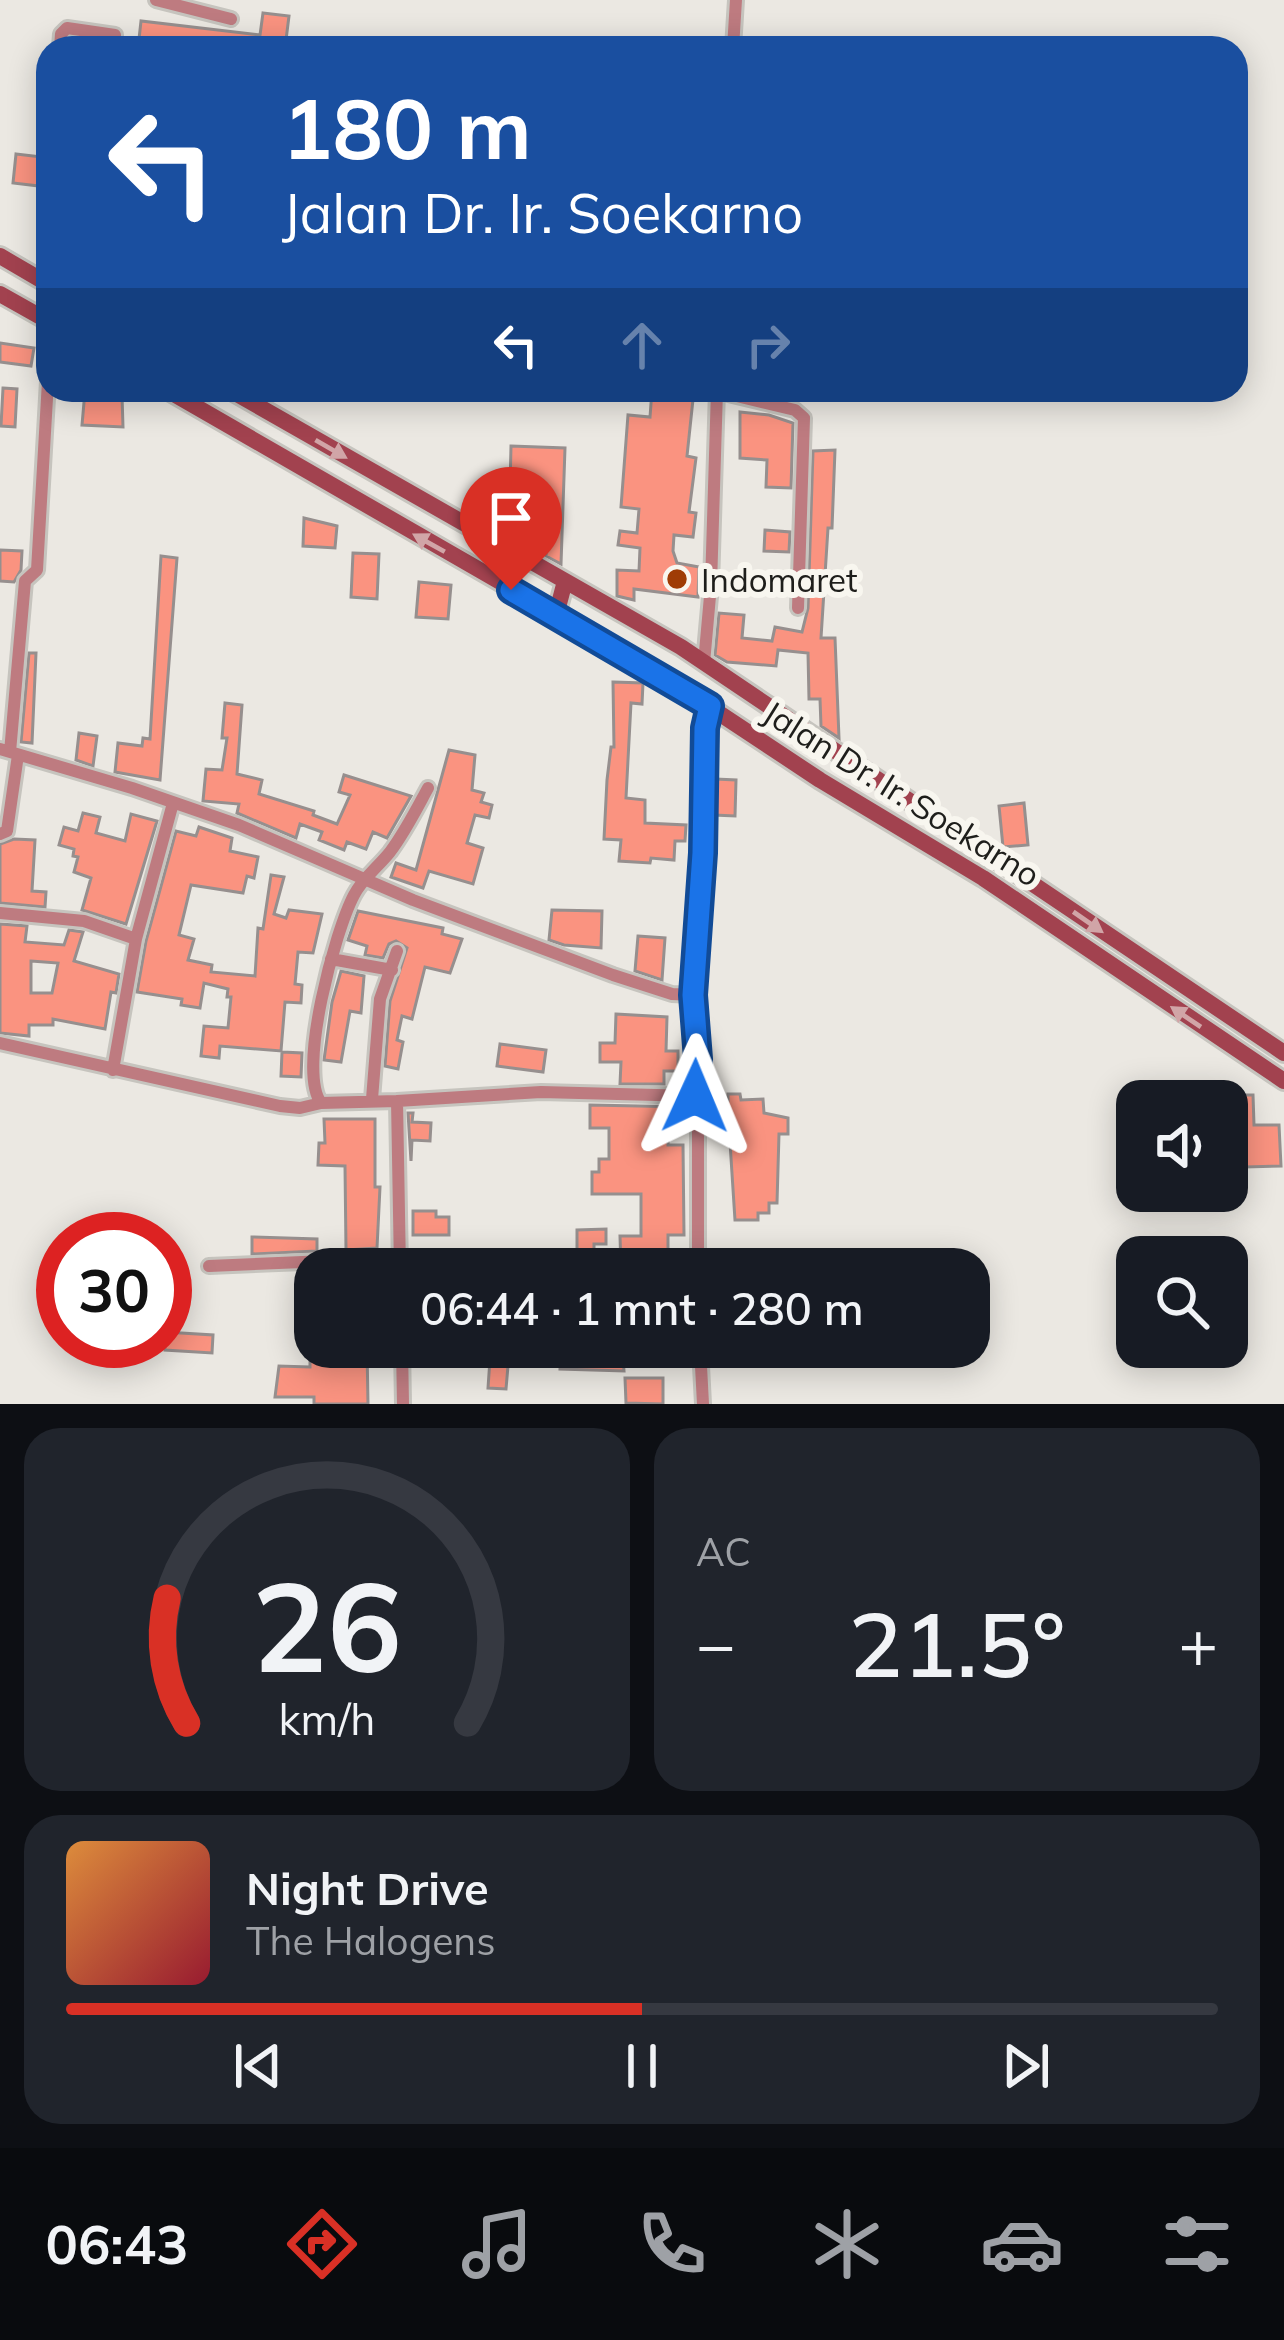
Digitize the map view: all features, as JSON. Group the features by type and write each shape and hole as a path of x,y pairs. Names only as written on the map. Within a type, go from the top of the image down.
{"main road":[{"path":"0,256 36,276"},
{"path":"0,294 36,314"},
{"name":"Jalan Dr. Ir. Soekarno","path":"188,402 710,706 820,780 983,878 1284,1081"},
{"name":"Jalan Dr. Ir. Soekarno","path":"251,402 640,621 839,750 1284,1053"},
{"path":"556,615 565,580"},
{"path":"820,780 839,750"}],"street":[{"path":"156,0 231,19"},
{"path":"734,36 736,0"},
{"path":"61,36 68,28 115,35"},
{"path":"0,834 7,831 9,752 25,581 37,570 47,402"},
{"path":"704,663 716,402"},
{"path":"762,402 795,410 804,418 798,608"},
{"path":"698,1248 698,1059 693,995 703,853 705,728 710,706"},
{"path":"9,752 173,802 613,975 672,994 693,995"},
{"path":"321,1103 313,1080 315,1042 343,920 364,880 404,833 428,788"},
{"path":"112,1070 136,939 173,802"},
{"path":"0,914 84,921 136,939"},
{"path":"372,1099 380,999 397,952"},
{"path":"331,959 392,970"},
{"path":"0,1043 300,1108 372,1099 541,1092 695,1096"},
{"path":"397,1101 400,1248"},
{"path":"208,1266 294,1265"},
{"path":"402,1368 403,1404"},
{"path":"701,1368 703,1404"}],"building":[{"path":"263,13 289,16 286,36 139,36 141,21 260,35"},
{"path":"16,154 36,156 36,186 13,183"},
{"path":"0,343 34,348 31,366 0,362"},
{"path":"3,388 17,389 15,427 1,426"},
{"path":"84,402 122,402 123,427 82,425"},
{"path":"651,402 693,402 687,456 696,458 689,512 696,513 693,537 674,535 673,551 677,563 699,567 698,597 634,589 634,600 617,596 617,570 639,571 640,548 618,545 620,531 637,533 639,509 621,507 628,415 650,417"},
{"path":"740,412 793,423 791,488 766,487 767,460 740,458"},
{"path":"511,446 565,448 561,564 546,556 548,531 514,529 514,522 493,520 495,486 510,487"},
{"path":"835,450 821,638 835,638 839,738 821,726 820,699 809,699 808,653 778,650 776,666 727,662 715,655 719,613 744,615 742,638 772,641 775,627 802,632 808,608 813,451"},
{"path":"304,518 337,526 335,548 303,546"},
{"path":"765,530 790,532 789,552 764,551"},
{"path":"0,550 22,551 21,570 14,582 0,581"},
{"path":"353,553 379,554 377,599 351,597"},
{"path":"161,556 177,558 160,780 115,772 118,743 142,746 143,738 150,739"},
{"path":"419,582 451,585 448,619 416,617"},
{"path":"29,653 36,653 32,743 21,742"},
{"path":"613,682 643,683 642,704 631,703 626,798 645,800 645,823 686,825 685,841 675,841 674,860 619,861 621,840 604,839 614,747"},
{"path":"225,703 242,705 237,774 262,780 259,794 314,811 313,815 337,824 350,795 339,792 344,775 411,796 387,838 373,832 366,849 347,842 344,850 319,840 322,832 300,824 296,838 237,813 239,804 203,801 206,769 222,770"},
{"path":"79,733 97,736 93,766 76,760"},
{"path":"449,750 475,755 472,790 484,793 481,802 492,805 489,818 475,815 467,843 483,848 473,884 429,871 423,888 391,877 396,863 416,870"},
{"path":"715,779 736,780 735,816 714,815"},
{"path":"1024,803 1028,845 1003,847 999,806"},
{"path":"83,813 100,817 96,833 125,841 131,814 157,821 126,924 82,910 91,878 74,872 78,857 73,856 74,849 59,845 64,827 78,831"},
{"path":"199,827 232,838 230,851 258,857 254,878 247,876 243,893 191,885 179,935 194,939 188,960 212,965 211,972 255,976 258,928 263,929 271,875 284,877 274,914 286,918 289,910 322,914 313,953 298,952 295,984 302,985 301,1003 285,1002 281,1051 220,1046 219,1058 201,1056 204,1026 228,1028 228,989 204,983 200,1008 181,1005 182,999 137,992 176,831 196,836"},
{"path":"35,840 32,891 46,892 45,907 0,903 0,844"},
{"path":"552,910 602,911 601,948 549,940"},
{"path":"358,911 443,928 442,934 462,939 450,973 425,967 412,1019 402,1016 398,1069 385,1066 390,1001 407,948 396,941 389,944 383,958 365,955 367,946 348,940"},
{"path":"0,924 27,926 25,942 64,945 69,930 83,932 74,961 119,974 105,1029 53,1019 53,1025 29,1025 29,1036 0,1033","holes":["31,961 58,963 52,993 31,993"]},
{"path":"638,936 665,938 662,980 635,971"},
{"path":"341,971 364,976 361,1013 350,1011 341,1062 324,1060"},
{"path":"616,1014 667,1017 666,1051 678,1051 678,1071 664,1071 664,1084 620,1084 621,1062 600,1062 600,1043 615,1043"},
{"path":"500,1044 546,1050 543,1072 497,1066"},
{"path":"282,1052 302,1053 301,1077 281,1076"},
{"path":"728,1094 740,1094 741,1100 763,1099 764,1113 788,1118 788,1134 779,1134 777,1203 769,1203 769,1213 758,1213 758,1220 735,1220 729,1127 709,1127 709,1101 728,1101"},
{"path":"1248,1095 1253,1095 1254,1125 1279,1125 1281,1166 1248,1167"},
{"path":"590,1105 688,1107 688,1118 668,1118 668,1145 683,1145 684,1235 668,1235 668,1248 620,1248 620,1236 641,1236 641,1194 592,1194 592,1172 599,1172 599,1159 609,1159 609,1128 590,1128"},
{"path":"408,1113 413,1113 412,1122 431,1123 430,1141 412,1140 411,1161"},
{"path":"324,1119 375,1119 375,1187 380,1187 377,1248 346,1248 345,1166 318,1165 319,1143 325,1143"},
{"path":"413,1211 436,1211 436,1217 449,1217 449,1235 413,1235"},
{"path":"606,1229 606,1244 577,1248 577,1230"},
{"path":"252,1237 317,1239 317,1248 252,1254"},
{"path":"192,1334 213,1335 212,1353 192,1352"},
{"path":"279,1366 367,1368 368,1404 314,1404 314,1397 275,1397"},
{"path":"489,1368 508,1368 506,1389 488,1388"},
{"path":"624,1368 624,1371 560,1369"},
{"path":"625,1378 663,1378 663,1404 626,1403"}],"place":[{"name":"Indomaret","path":"677,579"}],"route":[{"path":"511,590 710,706 705,728 703,853 693,995 698,1059 695,1096"}]}
